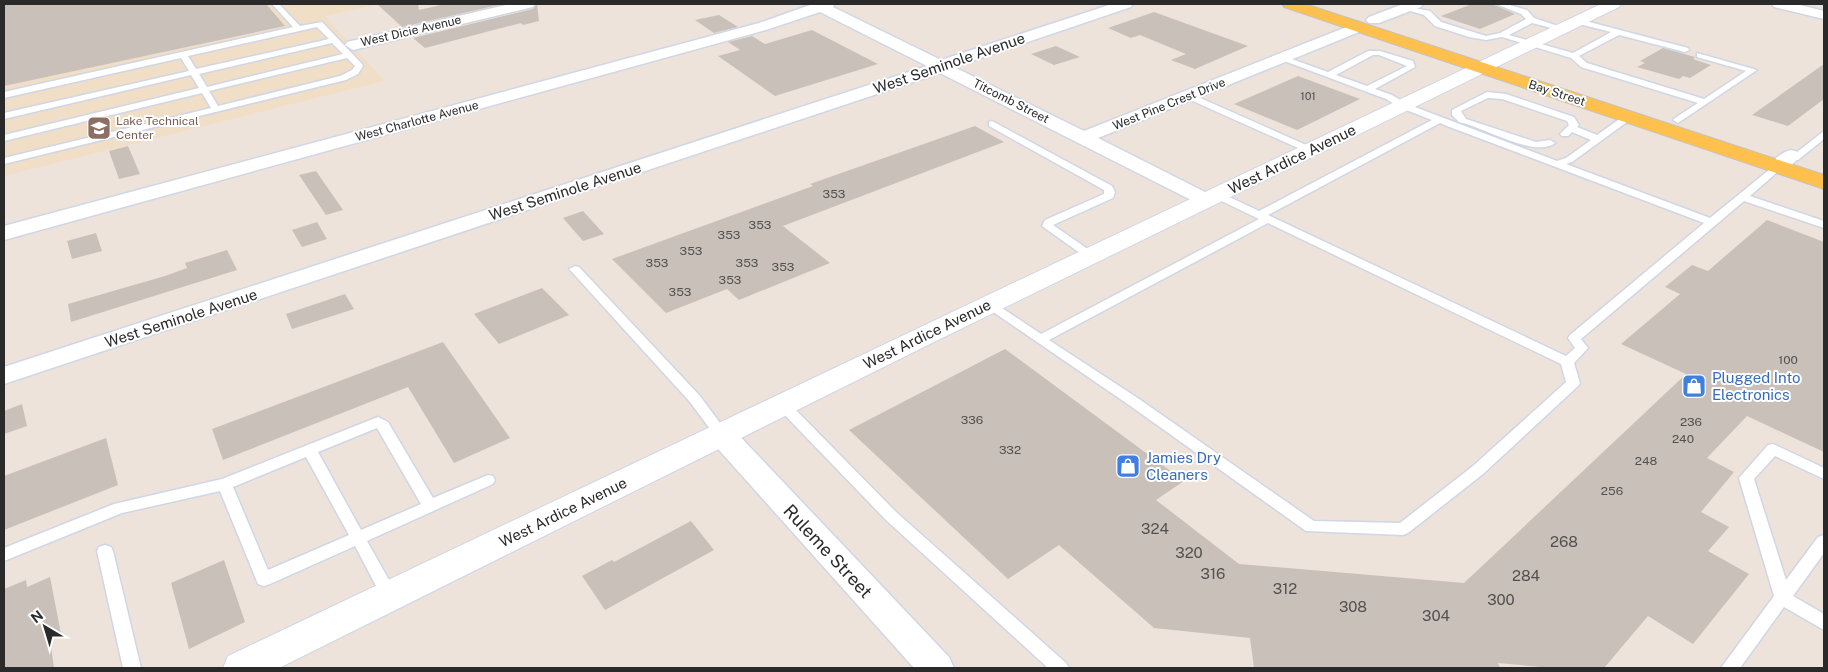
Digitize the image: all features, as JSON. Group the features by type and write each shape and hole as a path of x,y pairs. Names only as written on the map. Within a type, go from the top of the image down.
{"main road":[{"name":"Bay Street","path":"1290,4 1366,24 1488,64 1678,120 1788,160 1824,182"},
{"name":"Bay Street","path":"1322,4 1366,24"},
{"name":"Bay Street","path":"1488,64 1628,117 1788,160 1824,167"}],"street":[{"name":"West Dicie Avenue","path":"351,50 528,4"},
{"name":"West Seminole Avenue","path":"4,376 1126,4"},
{"name":"West Ardice Avenue","path":"242,668 782,404 1614,4"},
{"path":"1779,4 1824,15"},
{"name":"Titcomb Street","path":"822,5 1083,138 1211,198"},
{"name":"West Charlotte Avenue","path":"4,233 764,26 822,5"},
{"name":"West Pine Crest Drive","path":"1083,138 1283,59 1410,6"},
{"name":"Ruleme Street","path":"721,434 936,668"}],"lane":[{"path":"275,4 298,29"},
{"path":"1500,4 1524,12 1531,20 1563,29"},
{"path":"1410,6 1427,14 1438,24 1486,38 1502,34 1531,20"},
{"path":"1578,21 1685,50"},
{"path":"4,95 319,24 334,40 351,50 360,66 355,72 343,78 4,161"},
{"path":"1574,56 1618,32"},
{"path":"1502,34 1574,56 1584,65 1705,102"},
{"path":"4,116 334,40"},
{"path":"1662,44 1697,46 1715,53 1726,62"},
{"path":"4,138 205,89 351,50"},
{"path":"1330,75 1371,53 1380,53 1410,63 1411,67 1368,89"},
{"path":"183,55 216,109"},
{"path":"1678,120 1753,70 1700,55"},
{"path":"1283,59 1368,89 1445,122 1713,223"},
{"path":"1462,120 1457,115 1456,110 1487,95 1503,96 1571,119 1574,125 1568,131 1598,138"},
{"path":"1189,96 1310,150"},
{"path":"1558,164 1569,160 1628,117"},
{"path":"1041,339 1264,217 1445,122 1462,120 1535,145 1550,143"},
{"path":"992,124 1108,188 1109,196 1049,222 1047,226 1091,256"},
{"path":"1568,362 1582,348 1574,338 1788,160 1824,134"},
{"path":"1743,197 1824,225"},
{"path":"1211,198 1264,217 1568,362"},
{"path":"575,269 695,399 721,434"},
{"path":"989,304 1311,527 1403,528 1478,470 1572,382 1568,362"},
{"path":"782,404 892,516 1060,668"},
{"path":"4,555 119,508 225,484 378,422 383,425 430,506"},
{"path":"309,449 390,596"},
{"path":"1824,474 1773,449 1746,478 1782,598 1824,623"},
{"path":"225,484 264,579 488,480"},
{"path":"1730,668 1824,540"},
{"path":"106,551 132,668"}],"shaded area":[{"name":"Lake Technical Center","path":"4,4 381,4 325,16 385,81 4,176"}],"building":[{"path":"4,4 266,4 285,26 4,86"},
{"path":"377,4 418,4 419,10 445,4 503,4 402,27"},
{"path":"537,4 539,21 523,25 521,23 425,48 413,38 533,9"},
{"path":"1472,4 1492,4 1515,14 1480,29 1441,16"},
{"path":"1154,12 1248,46 1195,69 1171,60 1186,54 1140,35 1131,38 1108,28"},
{"path":"719,15 738,27 714,33 695,20"},
{"path":"812,30 878,64 775,96 718,56 740,50 728,42 752,36 765,44"},
{"path":"1056,46 1080,57 1054,65 1031,54"},
{"path":"1663,48 1695,57 1693,59 1711,65 1690,78 1683,76 1679,79 1637,67 1645,63 1640,61"},
{"path":"1824,64 1824,99 1788,126 1752,115"},
{"path":"1298,76 1360,99 1297,130 1234,104"},
{"path":"975,126 1004,142 783,226 830,263 739,300 727,289 666,313 612,259 813,186 810,184"},
{"path":"128,146 140,174 119,179 109,151"},
{"path":"316,171 343,210 326,215 299,175"},
{"path":"583,211 604,234 583,241 563,218"},
{"path":"1767,220 1824,242 1824,452 1747,416 1707,458 1734,472 1701,512 1729,527 1708,551 1749,574 1693,644 1648,616 1604,668 1552,668 1498,663 1500,668 1254,668 1250,638 1154,628 1059,545 1008,579 849,430 1005,349 1184,481 1156,500 1239,564 1464,583 1686,374 1621,344 1680,294 1665,287 1692,265 1708,271"},
{"path":"317,222 327,239 302,247 292,230"},
{"path":"96,233 102,251 72,259 67,241"},
{"path":"227,250 237,270 71,322 68,304 165,276 187,268 185,263"},
{"path":"542,288 569,315 499,344 474,314"},
{"path":"345,294 354,309 292,329 286,314"},
{"path":"443,342 510,438 454,463 408,387 223,460 212,429"},
{"path":"22,404 27,426 4,434 4,411"},
{"path":"106,438 118,485 4,530 4,476"},
{"path":"691,521 714,550 605,610 582,576 612,560 614,562"},
{"path":"224,560 245,622 189,649 171,583"},
{"path":"50,577 61,634 50,639 54,668 4,668 4,589 26,580 27,587"}],"place":[{"name":"Lake Technical Center","path":"99,128"},
{"name":"Plugged Into Electronics","path":"1694,386"},
{"name":"Jamies Dry Cleaners","path":"1128,466"}]}
